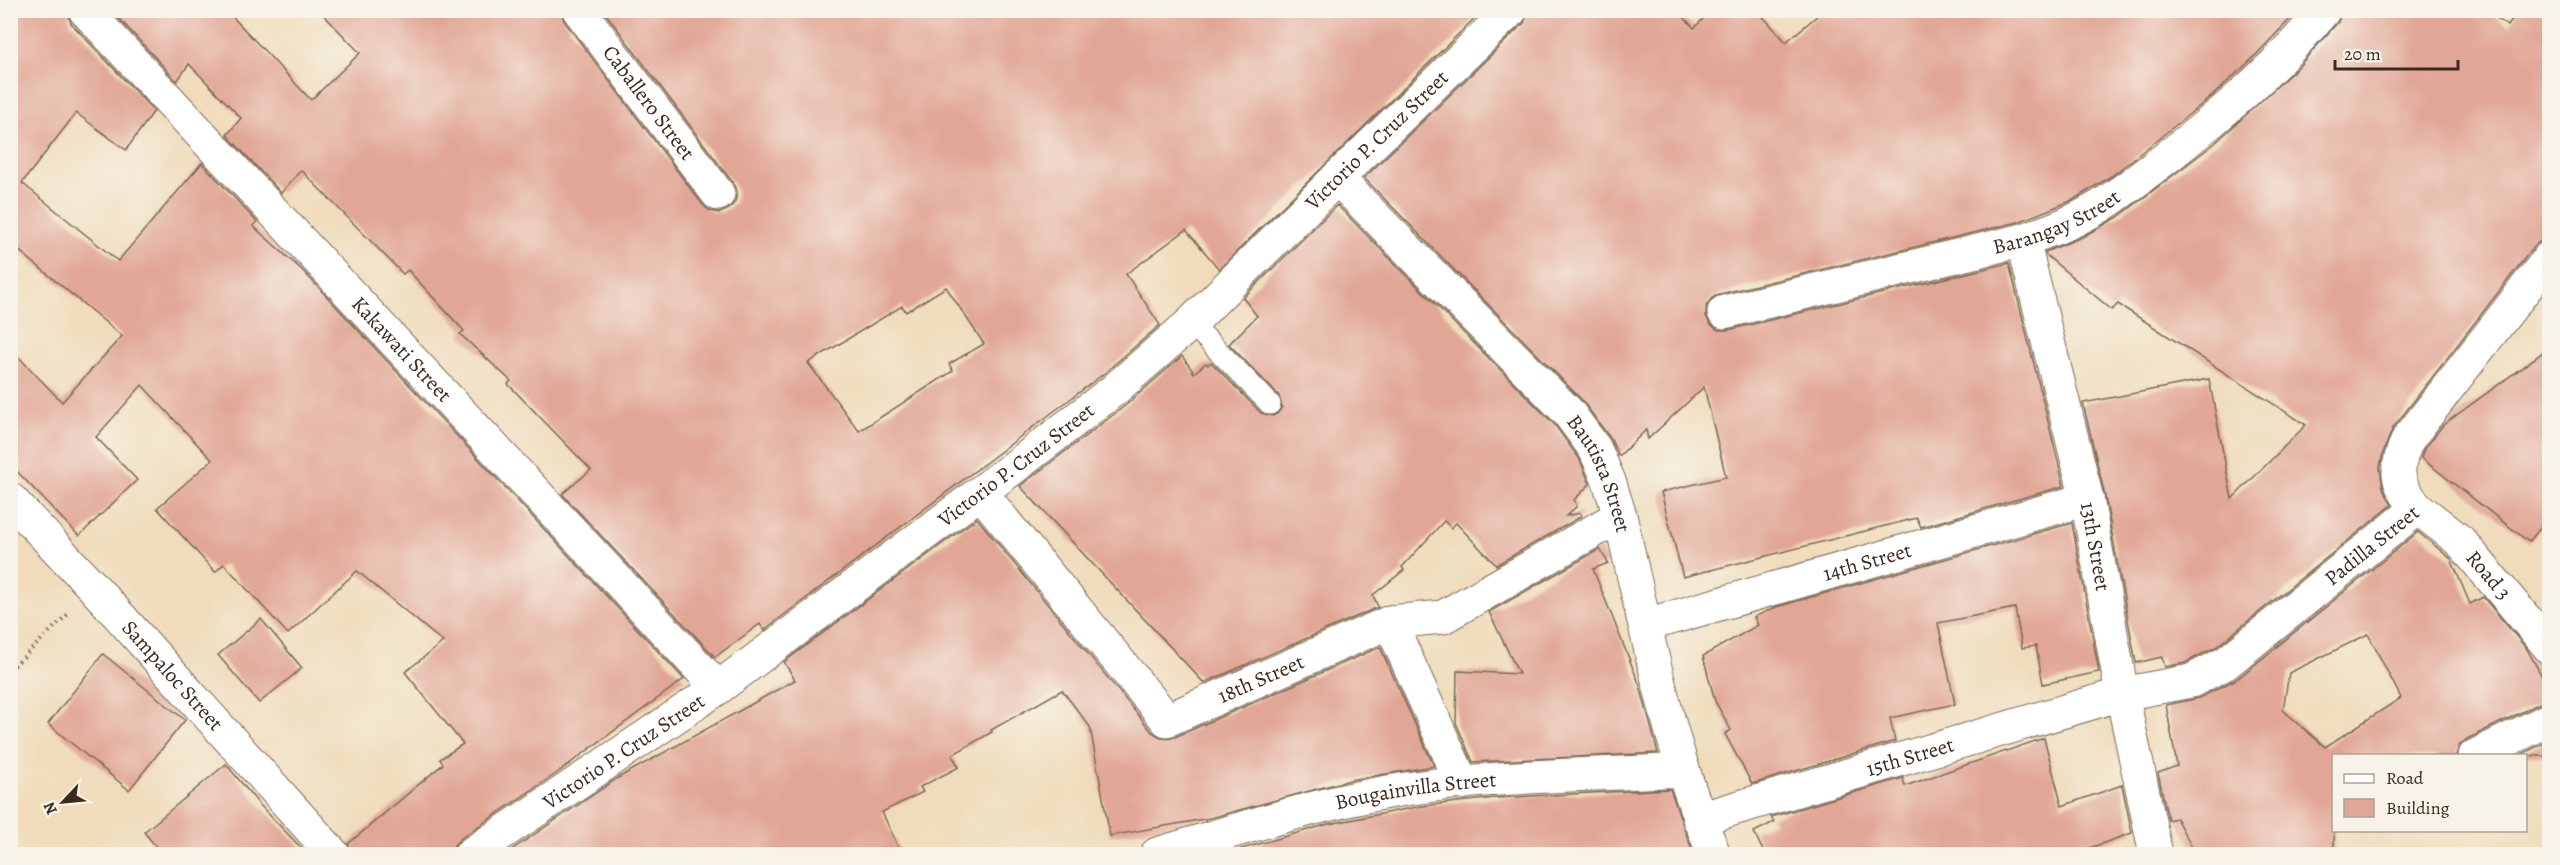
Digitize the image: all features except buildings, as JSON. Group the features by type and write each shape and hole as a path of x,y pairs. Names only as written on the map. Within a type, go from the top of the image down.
{"street":[{"name":"Kakawati Street","path":"86,10 718,688"},
{"name":"Caballero Street","path":"579,10 718,194"},
{"name":"Victorio P. Cruz Street","path":"471,855 718,688 981,493 1114,390 1191,323 1510,10"},
{"name":"Barangay Street","path":"1724,312 2023,240 2062,227 2092,211 2196,135 2296,45 2324,10"},
{"name":"Bautista Street","path":"1337,178 1568,412 1594,449 1609,481 1620,516 1683,770 1714,855"},
{"name":"13th Street","path":"2023,240 2087,500 2149,853"},
{"name":"Padilla Street","path":"2122,694 2170,686 2211,672 2226,663 2418,508 2406,495 2399,479 2399,459 2408,439 2550,257"},
{"name":"18th Street","path":"981,493 1167,720 1389,622 1443,617 1620,516"},
{"name":"Sampaloc Street","path":"10,499 95,589 333,855"},
{"name":"14th Street","path":"1646,625 2087,500"},
{"name":"Road 3","path":"2418,508 2460,541 2550,648"},
{"path":"1389,622 1462,783"},
{"name":"15th Street","path":"1699,819 2122,694"},
{"path":"2479,754 2550,719"},
{"name":"Bougainvilla Street","path":"1157,855 1299,812 1382,793 1462,783 1683,770"}],"lane":[{"path":"1191,323 1270,404"}],"path":[{"path":"10,670 95,589"}]}
